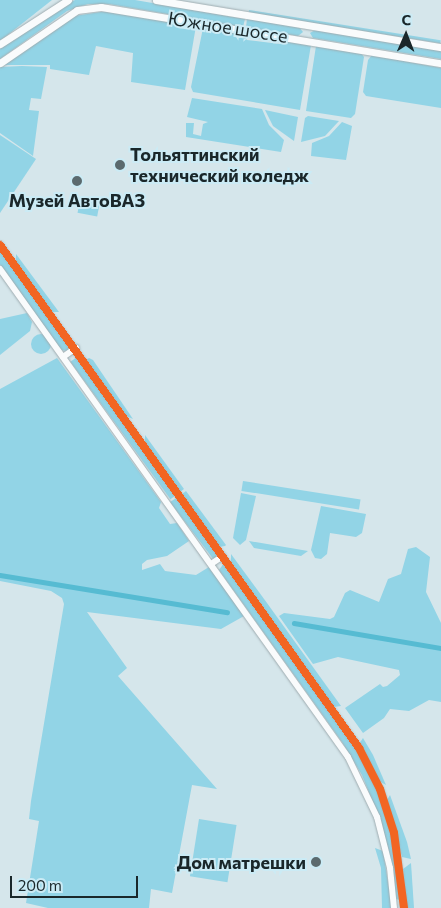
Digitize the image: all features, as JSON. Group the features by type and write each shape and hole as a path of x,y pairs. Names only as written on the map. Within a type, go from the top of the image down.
{"main road":[{"path":"0,44 68,0"},
{"name":"Южное шоссе","path":"156,0 441,47"},
{"name":"Южное шоссе","path":"0,63 66,16 90,7 295,38 441,63"},
{"path":"295,38 304,32 299,24"},
{"path":"311,41 306,32 312,26"},
{"path":"0,244 76,348 359,748 380,789 394,833 404,896 404,908"},
{"path":"0,269 359,774 384,842 394,908"},
{"path":"64,358 76,348"},
{"path":"211,564 223,556"},
{"path":"394,898 399,903 404,896"}],"shaded area":[{"path":"0,0 52,0 0,41"},
{"path":"75,0 135,0 245,19 243,27 109,4 88,4 67,11 0,59 0,49 54,11"},
{"path":"249,10 441,40 440,43 249,13"},
{"path":"107,11 196,26 185,90 131,82 133,53 96,46 89,75 50,69 50,65 4,65 74,16"},
{"path":"247,19 299,27 303,32 298,36 246,27"},
{"path":"203,28 242,33 247,40 280,44 281,40 311,45 300,110 193,92 191,87"},
{"path":"315,30 441,51 441,59 313,38 310,33"},
{"path":"316,46 361,53 364,57 355,114 351,118 306,111"},
{"path":"372,55 441,68 441,108 366,96 363,92 368,60"},
{"path":"0,67 47,67 41,99 31,98 29,110 39,111 33,156 0,133"},
{"path":"192,98 262,109 269,125 284,140 281,152 186,137 186,123 194,123 193,134 201,136 203,124 208,122 187,117"},
{"path":"265,110 298,117 294,141 273,126"},
{"path":"308,116 339,121 325,136 301,142 305,118"},
{"path":"342,122 352,126 346,160 311,156 312,143 329,136"},
{"path":"0,135 36,159 0,213"},
{"path":"80,200 100,204 97,217 78,213"},
{"path":"0,250 69,347 67,351 61,350 0,265"},
{"path":"16,254 59,312 51,312 16,263"},
{"path":"27,313 32,322 30,331 0,355 0,319"},
{"path":"41,334 48,337 51,344 48,351 41,354 34,351 31,344 34,337"},
{"path":"77,357 177,495 170,499 71,362"},
{"path":"57,358 161,502 159,508 170,524 177,523 189,541 167,556 147,560 142,564 142,570 160,564 165,571 196,575 209,567 244,616 221,629 87,612 127,668 118,676 217,789 192,785 172,893 151,889 149,908 48,908 26,903 39,821 29,819 31,801 64,604 62,598 51,591 0,581 0,389"},
{"path":"89,358 93,360 133,419 126,416 86,360"},
{"path":"145,435 184,489 180,492 145,443"},
{"path":"243,481 361,500 359,509 241,491"},
{"path":"186,491 225,546 219,547 182,494"},
{"path":"241,493 256,496 246,540 240,545 233,538"},
{"path":"178,497 218,556 214,560 170,502"},
{"path":"321,506 366,514 362,533 356,537 330,533 327,554 321,559 315,558 311,550"},
{"path":"249,541 308,551 301,556 254,548"},
{"path":"416,547 430,557 426,592 441,623 441,702 429,700 409,711 390,709 384,718 363,733 345,708 380,684 383,687 387,686 400,675 399,670 338,657 313,664 279,616 284,613 330,619 334,617 345,593 350,590 379,602 388,579 401,574 408,549"},
{"path":"231,554 341,706 334,707 231,562"},
{"path":"224,563 358,751 378,791 392,837 400,900 396,899 379,817 362,775 342,742 219,570"},
{"path":"363,738 373,755 386,785 379,781 359,744"},
{"path":"390,795 411,859 402,857 387,800"},
{"path":"199,819 237,825 227,882 190,876"},
{"path":"375,848 383,851 392,908 382,908 381,868"},
{"path":"411,863 414,908 407,908 403,869"}],"waterway":[{"path":"0,575 227,612"},
{"path":"294,623 441,648"}],"transit line":[{"path":"0,245 359,748 380,789 394,833 404,908"}],"place":[{"name":"Тольяттинский технический коледж","path":"120,165"},
{"name":"Музей АвтоВАЗ","path":"77,181"},
{"name":"Дом матрешки","path":"316,862"}]}
